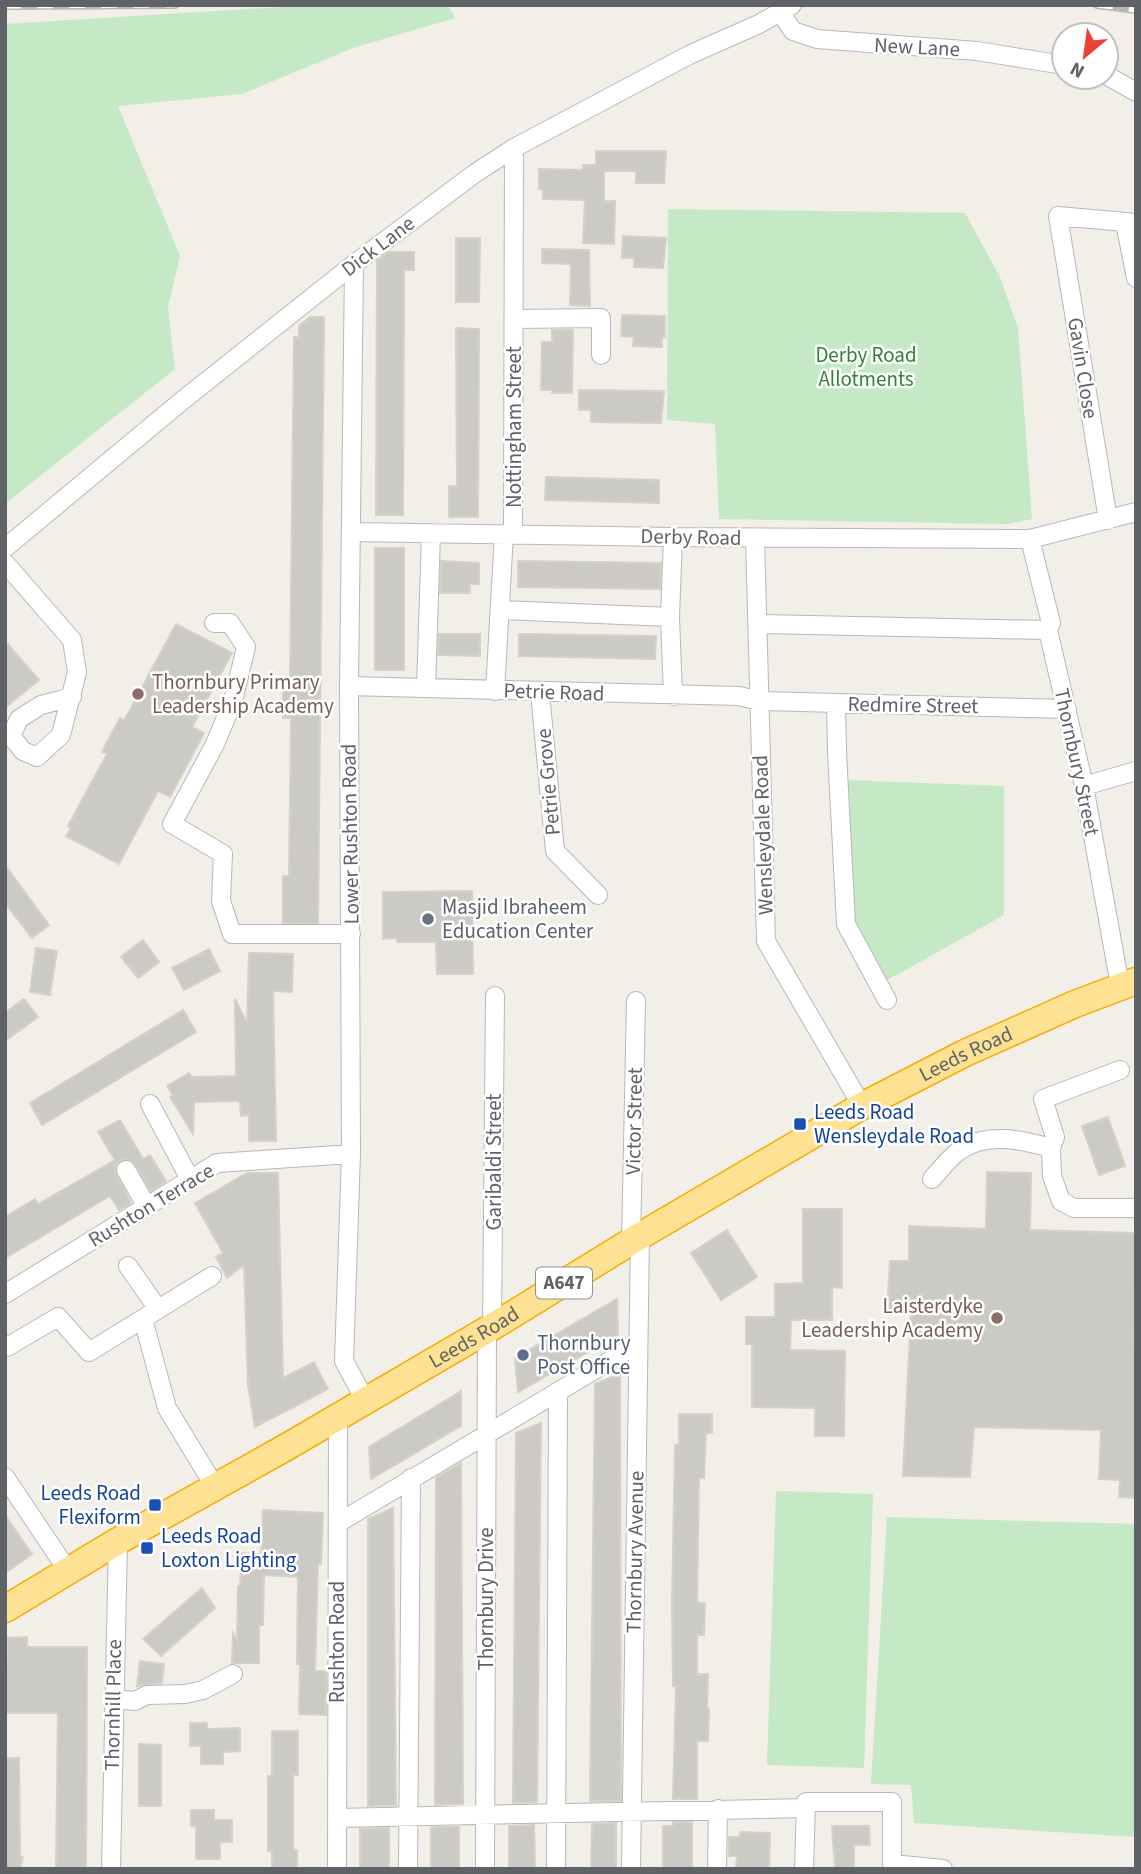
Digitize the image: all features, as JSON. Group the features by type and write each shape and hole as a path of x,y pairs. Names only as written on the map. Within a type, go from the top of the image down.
{"highway":[{"name":"Leeds Road","path":"5,1609 118,1541 490,1328 635,1239 862,1106 965,1053 1128,983"}],"street":[{"name":"New Lane","path":"786,9 793,31 817,39 977,51 1050,63"},
{"name":"Dick Lane","path":"5,548 183,400 354,264 474,174 514,148 689,55 786,9"},
{"path":"1120,83 1136,92"},
{"name":"Nottingham Street","path":"508,534 514,318 514,148"},
{"name":"Gavin Close","path":"1108,520 1058,216 1131,223"},
{"path":"1131,223 1136,278"},
{"name":"Lower Rushton Road","path":"354,264 349,686 351,1154 344,1361 365,1400"},
{"name":"Nottingham Street","path":"514,318 601,318 601,355"},
{"name":"Derby Road","path":"352,532 1030,539 1136,512"},
{"path":"426,688 430,533"},
{"path":"495,691 508,534"},
{"path":"673,537 670,617 673,696"},
{"name":"Wensleydale Road","path":"755,538 765,941 862,1106"},
{"name":"Thornbury Street","path":"1030,539 1051,623 1048,630 1128,983"},
{"path":"5,563 72,640 77,672 72,697"},
{"path":"500,610 670,617"},
{"path":"214,623 230,623 246,647 233,701 215,744 172,824 223,854 221,901 232,934 351,934"},
{"path":"757,624 1048,630"},
{"name":"Petrie Road","path":"349,686 540,693 739,696 759,701"},
{"name":"Petrie Grove","path":"540,693 555,851 598,895"},
{"name":"Redmire Street","path":"759,701 1067,709"},
{"path":"836,703 846,924 887,1000"},
{"path":"1084,786 1136,771"},
{"name":"Garibaldi Street","path":"490,1328 495,996"},
{"name":"Victor Street","path":"635,1239 636,1001"},
{"path":"1120,1070 1043,1099 1055,1138 1051,1148 1052,1176 1060,1201 1074,1208 1136,1208"},
{"path":"149,1104 191,1181"},
{"path":"932,1179 959,1151 978,1140 1024,1141 1051,1148"},
{"name":"Rushton Terrace","path":"5,1294 191,1181 216,1163 351,1154"},
{"path":"126,1170 147,1207"},
{"name":"Thornbury Avenue","path":"631,1869 638,1344 635,1239"},
{"path":"128,1266 151,1314 167,1409 215,1487"},
{"path":"7,1347 58,1317 89,1352 212,1276"},
{"name":"Thornbury Drive","path":"485,1869 486,1432 490,1328"},
{"path":"338,1523 486,1432 638,1344"},
{"path":"556,1869 558,1391"},
{"name":"Rushton Road","path":"337,1869 338,1416"},
{"path":"5,1477 68,1571"},
{"path":"408,1869 411,1478"},
{"name":"Thornhill Place","path":"111,1869 118,1541"},
{"path":"113,1699 135,1701 147,1695 185,1694 203,1690 233,1674"},
{"path":"337,1818 718,1809 892,1801 892,1864 943,1869"},
{"path":"804,1869 806,1805"},
{"path":"717,1869 718,1809"}],"green space":[{"path":"315,5 448,5 455,18 353,48 242,94 118,106 180,256 168,307 175,369 5,504 5,24"},
{"name":"Derby Road Allotments","path":"668,209 965,213 1000,277 1018,328 1032,519 1007,524 719,519 715,424 667,420"},
{"path":"843,780 1004,786 1004,915 882,983 849,922"},
{"path":"776,1491 873,1494 864,1768 767,1765"},
{"path":"887,1517 1136,1524 1136,1837 914,1823 911,1785 871,1784"}],"building":[{"path":"596,151 666,151 664,183 636,183 636,171 604,171 604,201 615,201 614,244 583,243 585,200 543,199 543,189 539,189 539,169 583,170 583,165 596,165"},
{"path":"623,236 666,238 663,268 634,267 634,258 622,258"},
{"path":"456,238 480,238 479,302 456,302"},
{"path":"542,249 589,250 590,306 570,305 571,264 542,263"},
{"path":"389,252 414,252 414,270 404,270 403,515 376,515 377,261"},
{"path":"622,315 665,316 662,347 633,346 634,337 621,336"},
{"path":"310,317 324,317 318,923 283,923 283,876 289,876 291,718 283,718 283,680 290,680 294,337 299,337 299,326"},
{"path":"456,328 479,329 478,517 449,517 449,486 457,486"},
{"path":"552,330 573,330 572,393 541,390 542,342 552,342"},
{"path":"579,390 664,391 661,423 591,422 591,410 579,410"},
{"path":"546,477 659,480 659,503 545,500"},
{"path":"375,548 404,548 404,670 375,670"},
{"path":"441,561 479,563 479,584 470,584 470,593 440,593"},
{"path":"518,561 661,563 660,589 518,587"},
{"path":"176,624 232,653 192,727 204,733 170,797 158,791 119,864 66,836 71,828 68,826 107,754 102,752 120,718 124,721"},
{"path":"439,634 480,634 480,656 438,655"},
{"path":"519,634 656,636 655,659 519,656"},
{"path":"5,641 39,680 5,708"},
{"path":"5,865 49,925 32,938 5,903"},
{"name":"Masjid Ibraheem Education Center","path":"472,891 473,974 437,974 436,942 397,942 397,938 383,939 383,892"},
{"path":"143,940 159,962 138,978 121,957"},
{"path":"36,948 57,951 50,995 30,992"},
{"path":"209,949 220,971 184,990 172,968"},
{"path":"249,953 293,954 292,992 273,991 276,1141 249,1141 249,1115 241,1116 240,1101 194,1102 193,1134 170,1097 173,1095 167,1086 189,1073 192,1077 236,1076 235,999 247,1023"},
{"path":"24,999 38,1017 5,1041 5,1013"},
{"path":"183,1010 196,1032 42,1125 30,1103"},
{"path":"1108,1117 1125,1166 1099,1175 1082,1126"},
{"path":"120,1120 143,1159 150,1155 166,1181 151,1191 135,1164 131,1160 121,1160 115,1171 131,1203 119,1210 110,1196 5,1258 5,1217 35,1199 38,1204 115,1160 98,1132"},
{"path":"987,1172 1031,1173 1030,1230 1136,1233 1136,1498 1119,1497 1120,1480 1099,1479 1101,1430 974,1427 970,1477 903,1476 911,1312 887,1313 890,1261 909,1261 909,1226 986,1229"},
{"path":"247,1173 278,1173 283,1378 314,1362 328,1389 255,1427 248,1385 244,1265 227,1278 216,1257 223,1253 195,1203"},
{"path":"803,1209 842,1209 842,1288 832,1287 832,1320 791,1320 790,1350 845,1351 844,1436 815,1436 815,1408 752,1407 752,1344 746,1344 746,1317 775,1317 775,1284 803,1283"},
{"path":"727,1230 757,1277 721,1300 691,1253"},
{"path":"617,1299 618,1335 518,1392 515,1358"},
{"path":"620,1374 621,1801 590,1801 595,1384"},
{"path":"461,1391 461,1426 371,1479 369,1447"},
{"path":"679,1414 712,1414 712,1433 706,1433 704,1478 699,1478 697,1603 705,1603 704,1635 697,1635 697,1674 708,1674 709,1709 708,1741 697,1741 697,1799 673,1799 676,1686 673,1686 672,1603 675,1445 679,1445"},
{"path":"541,1423 537,1802 513,1803 516,1433"},
{"path":"461,1463 463,1804 435,1805 436,1478"},
{"path":"393,1508 396,1805 368,1806 368,1519"},
{"path":"263,1510 323,1513 321,1564 318,1564 315,1671 326,1671 326,1715 299,1714 298,1577 264,1575 263,1625 259,1625 259,1663 232,1663 233,1633 237,1640 242,1553 261,1554"},
{"path":"5,1515 32,1554 5,1573"},
{"path":"202,1588 215,1608 161,1656 143,1639"},
{"path":"27,1637 27,1647 87,1647 86,1869 56,1869 58,1713 5,1713 7,1638"},
{"path":"140,1661 164,1664 162,1683 137,1686"},
{"path":"190,1723 207,1723 207,1729 240,1728 240,1751 223,1752 223,1764 201,1764 201,1746 190,1746"},
{"path":"272,1731 298,1731 298,1775 293,1775 293,1850 297,1850 297,1869 272,1869 272,1851 268,1851 268,1776 272,1776"},
{"path":"139,1744 161,1745 161,1806 139,1806"},
{"path":"5,1758 19,1758 20,1856 23,1857 20,1869 5,1869"},
{"path":"191,1810 214,1810 214,1820 232,1820 232,1842 220,1842 220,1859 196,1859 196,1826 191,1826"},
{"path":"673,1822 692,1822 692,1869 663,1869 663,1826 673,1826"},
{"path":"616,1823 616,1869 591,1869 592,1824"},
{"path":"534,1825 535,1869 509,1869 509,1826"},
{"path":"832,1826 869,1826 870,1845 854,1845 854,1869 835,1869"},
{"path":"459,1827 459,1869 431,1869 431,1828"},
{"path":"389,1828 389,1869 360,1869 360,1829"},
{"path":"740,1832 770,1833 769,1869 736,1869 737,1856 729,1856 729,1837 740,1837"}],"railway":[{"path":"5,6 175,5"},
{"path":"1097,5 1136,10"}],"place":[{"name":"Thornbury Primary Leadership Academy","path":"138,694"},
{"name":"Masjid Ibraheem Education Center","path":"428,919"},
{"name":"Leeds Road Wensleydale Road","path":"800,1124"},
{"name":"Laisterdyke Leadership Academy","path":"997,1318"},
{"name":"Thornbury Post Office","path":"523,1355"},
{"name":"Leeds Road Flexiform","path":"155,1505"},
{"name":"Leeds Road Loxton Lighting","path":"147,1548"}]}
